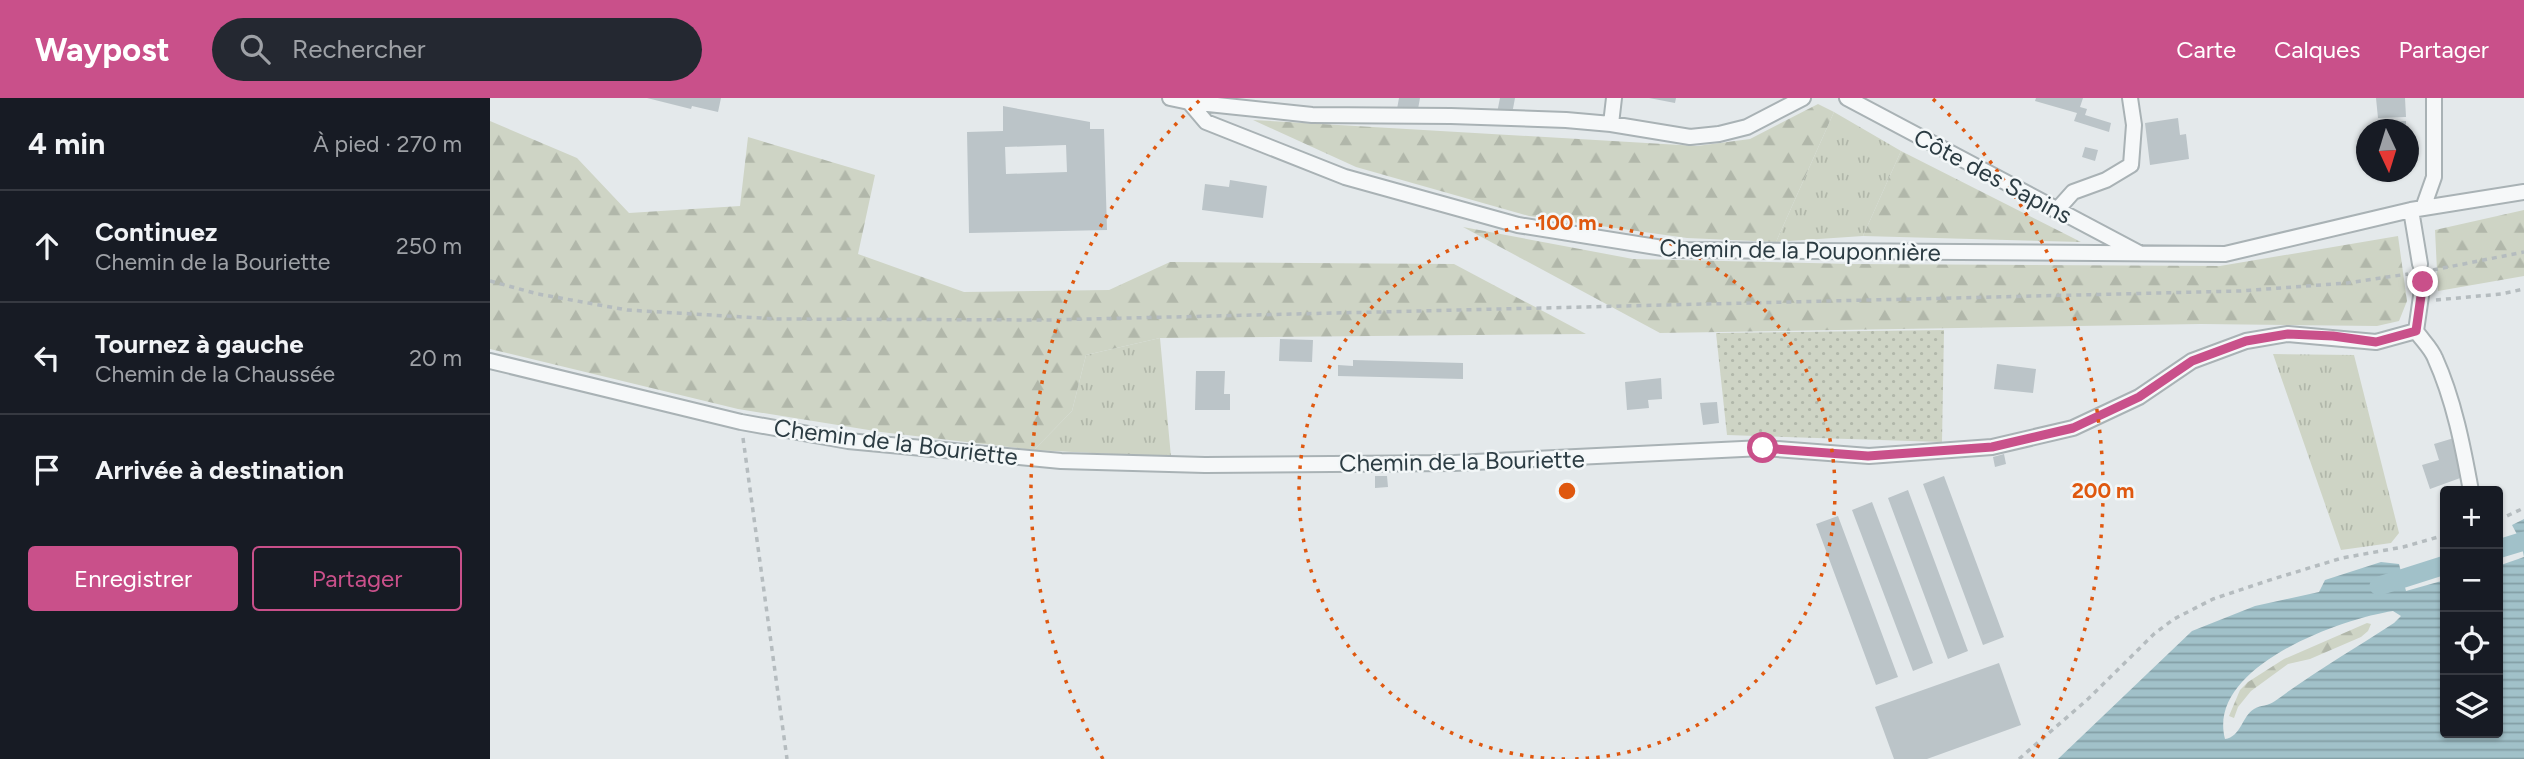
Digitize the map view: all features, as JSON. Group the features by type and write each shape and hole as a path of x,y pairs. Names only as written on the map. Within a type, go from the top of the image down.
{"street":[{"path":"1170,98 1312,115 1451,116 1611,124 1690,137 1747,127 1803,98"},
{"path":"1611,124 1614,98"},
{"name":"Côte des Sapins","path":"1847,98 2140,254"},
{"path":"2056,211 2073,192 2106,180 2132,165 2134,125 2130,98"},
{"path":"2434,98 2434,177 2417,209 2421,300 2416,331 2434,356 2462,444 2470,486"},
{"name":"Chemin de la Pouponnière","path":"1193,100 1206,122 1345,177 1517,225 1675,250 2225,254 2417,209 2524,192"},
{"name":"Chemin de la Bouriette","path":"490,361 741,422 848,441 1061,461 1205,465 1454,463 1763,448 1868,456 1992,447 2073,428 2139,397 2192,361 2246,341 2288,334 2376,342 2416,331"}],"path":[{"path":"490,281 538,294 627,310 777,319 1048,320 2241,291 2347,283 2419,273 2524,252"},
{"path":"2421,300 2450,300 2524,289"},
{"path":"741,422 787,759"},
{"path":"2503,518 2524,508"},
{"path":"2019,759 2088,699 2154,634 2184,614 2213,599 2284,575 2342,558 2403,547 2440,536"}],"green space":[{"path":"1818,104 1834,112 1776,242 1687,238 1529,216 1356,167 1253,120 1697,146 1750,139"},
{"path":"1834,112 1901,151 1863,236 1776,242"},
{"path":"490,121 577,158 629,213 740,206 748,137 875,175 858,254 964,292 1109,290 1170,262 1454,264 1586,334 1160,338 1086,355 1072,411 1034,450 881,432 738,409 490,349"},
{"path":"1901,151 2081,242 1863,236"},
{"path":"2524,210 2524,276 2438,291 2435,230"},
{"path":"1463,227 1633,259 1852,264 2220,266 2398,236 2407,301 2399,321 2377,326 2201,324 1660,333"},
{"path":"1944,330 1942,442 1727,435 1716,333"},
{"path":"1160,338 1171,457 1034,450 1072,411 1086,355"},
{"path":"2273,354 2354,355 2399,533 2391,543 2341,550"},
{"path":"2367,623 2371,624 2361,637 2310,659 2288,664 2251,691 2238,707 2234,718 2229,716 2240,690 2248,682 2284,659"}],"water":[{"path":"2524,519 2524,557 2521,542 2512,525"},
{"path":"2524,557 2524,759 2058,759 2192,631 2255,606 2319,592 2325,580 2381,562 2399,564 2406,591 2440,581 2440,738 2503,738 2503,564","holes":["2393,611 2401,616 2273,703 2254,709 2235,734 2225,739 2225,713 2236,690 2256,669 2282,651 2342,624 2370,616"]}],"building":[{"path":"647,98 721,98 718,112 692,106 691,109"},
{"path":"1399,98 1420,98 1418,109 1397,109"},
{"path":"1500,98 1515,98 1512,114 1497,113"},
{"path":"1649,98 1676,98 1675,103"},
{"path":"2036,98 2083,98 2080,107 2087,109 2085,115 2111,123 2109,132 2074,121 2077,113 2035,101"},
{"path":"2376,98 2405,98 2406,117 2378,118"},
{"path":"1003,106 1090,122 1090,129 1104,129 1107,230 969,233 967,132 1003,131","holes":["1066,145 1067,172 1006,174 1005,147"]},
{"path":"2178,118 2180,135 2186,134 2189,159 2150,165 2145,123"},
{"path":"2085,147 2098,150 2095,161 2082,157"},
{"path":"1230,180 1267,186 1263,218 1202,210 1205,184 1229,187"},
{"path":"1280,339 1313,340 1312,362 1279,361"},
{"path":"1353,360 1463,363 1463,379 1338,376 1338,365 1353,366"},
{"path":"1997,364 2036,369 2033,393 1994,389"},
{"path":"1196,371 1225,371 1224,394 1230,394 1230,410 1195,410"},
{"path":"1661,378 1662,399 1648,400 1649,408 1627,410 1625,382"},
{"path":"1717,402 1719,423 1703,425 1700,403"},
{"path":"2454,438 2463,477 2430,489 2422,465 2439,460 2434,444"},
{"path":"2004,454 2006,464 1995,467 1993,457"},
{"path":"1375,476 1387,476 1388,487 1375,488"},
{"path":"1944,476 2004,637 1983,645 1923,484"},
{"path":"1908,490 1968,651 1948,659 1888,498"},
{"path":"1872,502 1933,663 1913,671 1852,510"},
{"path":"1838,516 1898,677 1876,685 1816,524"},
{"path":"1999,663 2021,725 1927,759 1894,759 1875,707"}],"waterway":[{"path":"2503,547 2524,541"},
{"path":"2379,586 2440,567"}],"route":[{"path":"1763,448 1868,456 1992,447 2073,428 2139,397 2192,361 2246,341 2288,334 2376,342 2416,331 2423,282"}]}
